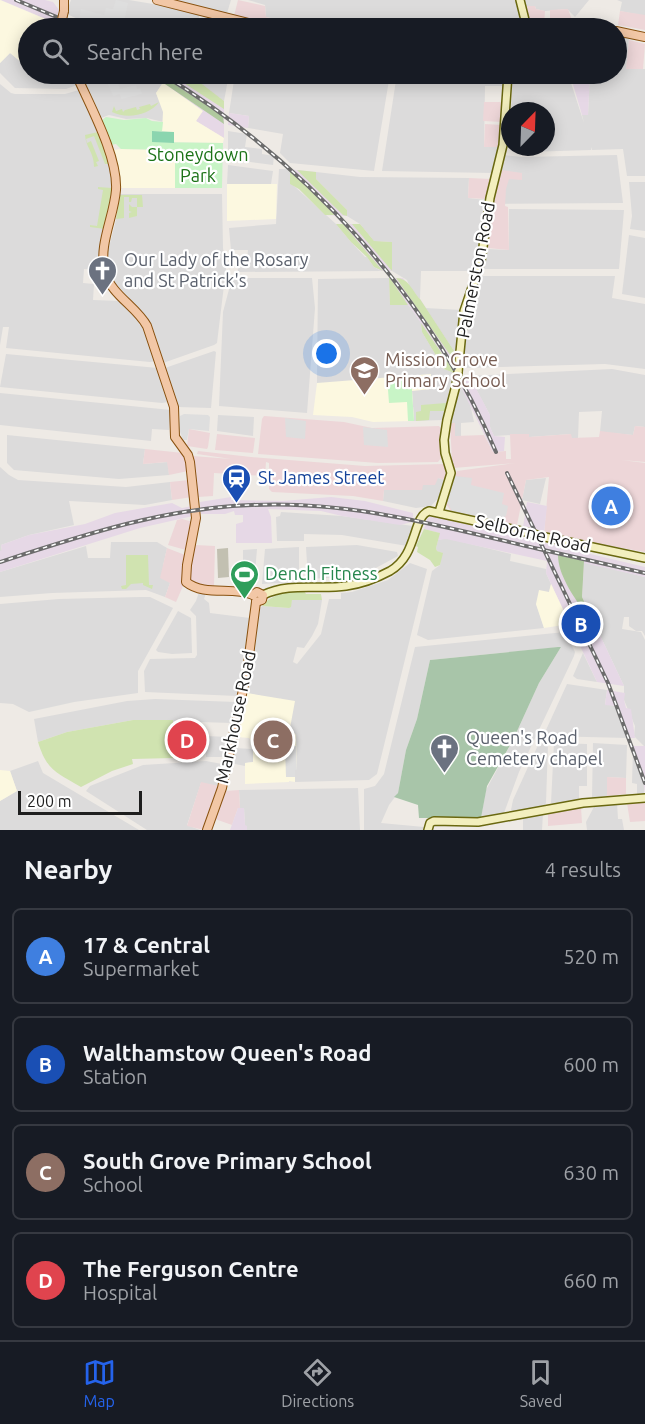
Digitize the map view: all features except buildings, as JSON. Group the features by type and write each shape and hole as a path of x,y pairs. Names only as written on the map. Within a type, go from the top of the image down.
{"main road":[{"path":"62,18 64,0"},
{"path":"158,0 229,18"},
{"path":"627,33 645,37"},
{"path":"80,84 109,150 116,173 114,206 104,248 105,273 113,288 147,326 174,406 175,437 190,462 196,515 186,582 188,585 208,590 239,591 255,599 262,600 263,595"},
{"name":"Markhouse Road","path":"207,830 222,788 246,677 255,599"}],"street":[{"path":"520,0 524,18"},
{"name":"Palmerston Road","path":"439,512 451,473 445,453 445,430 456,385 464,311 482,261 490,198 503,145 507,84"},
{"name":"Selborne Road","path":"263,595 285,588 347,586 382,575 398,566 408,554 422,514 432,510 530,534 645,558"},
{"path":"428,830 430,823 434,821 481,822 583,803 645,798"}],"shaded area":[{"path":"0,0 43,18 18,18 18,60 10,53 0,63"},
{"path":"1,0 53,2 59,10 57,18 43,18"},
{"path":"71,0 129,0 199,15 199,18 76,18 69,15 67,11"},
{"path":"116,0 128,3 125,18 79,18 81,9 104,15 106,8 113,9"},
{"path":"175,0 231,0 227,13"},
{"path":"238,0 265,6 266,17 270,18 242,18 234,16"},
{"path":"248,0 517,0 520,18 271,18 266,17 265,5"},
{"path":"524,0 589,0 575,17 567,9 545,11 536,9 535,6 525,7"},
{"path":"617,0 645,0 645,16 620,11 622,2"},
{"path":"527,6 535,6 536,9 545,11 544,18 528,17"},
{"path":"568,9 571,18 550,18 550,10"},
{"path":"620,11 645,15 645,30 627,27 627,18 619,18"},
{"path":"629,40 645,44 643,69 627,69"},
{"path":"10,53 18,60 18,84 77,85 66,89 15,88 0,73 0,63"},
{"path":"627,69 645,69 645,176 627,176 623,149 592,150 591,147 591,150 555,151 555,102 511,102 512,84 571,84 584,123 582,115 588,115 590,84 627,84"},
{"path":"0,84 15,94 65,94 79,90 107,154 113,189 100,250 100,270 84,269 83,283 94,284 93,300 120,301 139,317 155,361 6,348 9,327 3,327 0,345"},
{"path":"86,84 162,84 156,93 164,112 163,122 147,118 126,119 109,115 101,118"},
{"path":"108,84 118,84 120,89 136,85 142,94 121,99 120,94 113,96"},
{"path":"162,84 203,111 196,121 224,138 223,143 152,142 152,131 162,131 163,112 156,93"},
{"path":"165,84 202,84 224,101 224,138 196,121 202,111"},
{"path":"200,84 227,84 224,101"},
{"path":"233,84 388,84 374,171 290,163 280,153 283,134 248,128 249,116 229,113"},
{"path":"395,84 504,84 504,86 485,86 484,147 498,147 493,173 382,171"},
{"path":"573,84 590,84 588,115 582,115"},
{"path":"484,102 501,102 501,122 483,121"},
{"path":"229,113 249,116 248,128 228,125"},
{"path":"485,124 501,125 498,147 484,147"},
{"path":"228,131 247,134 245,147 262,149 262,154 274,156 273,165 228,159"},
{"path":"113,150 175,150 175,188 120,188"},
{"path":"617,155 623,203 489,204 503,156"},
{"path":"228,165 273,171 271,184 227,184"},
{"path":"279,169 287,169 290,172 293,185 336,224 374,267 381,271 238,272 237,261 247,260 248,250 231,250 229,228 276,224"},
{"path":"287,169 316,172 316,179 347,210 347,216 325,215 299,189 290,184 290,172"},
{"path":"501,170 522,173 522,180 509,179 506,189 505,206 508,207 509,250 488,248 492,201"},
{"path":"316,172 360,177 469,178 468,198 486,200 479,256 473,271 421,271 420,299 412,292 407,280 392,271 392,242 374,241 360,224 347,216 347,210 316,179"},
{"path":"469,178 491,179 486,199 468,198"},
{"path":"629,182 645,182 645,231 630,229 632,216"},
{"path":"227,184 277,184 276,219 227,221"},
{"path":"120,194 222,194 223,248 226,269 217,343 214,345 163,363 148,319 116,285 108,273 108,251"},
{"path":"509,209 624,210 619,269 483,269 488,249 509,250"},
{"path":"336,224 360,224 374,241 392,242 392,271 381,271 374,267"},
{"path":"629,235 645,238 645,298 622,294"},
{"path":"480,276 615,276 612,298 645,304 645,369 605,364 462,368 469,308"},
{"path":"232,278 312,278 315,308 307,413 219,406 223,312"},
{"path":"389,278 390,304 408,305 421,323 422,332 444,369 454,373 442,420 414,421 412,391 317,383 318,279"},
{"path":"389,278 403,278 420,299 456,354 454,373 444,369 422,332 421,323 408,305 390,305"},
{"path":"425,308 461,310 456,354"},
{"path":"216,352 211,408 178,407 165,368"},
{"path":"6,354 158,368 168,402 0,387"},
{"path":"612,369 645,375 645,427 635,426 633,435 600,432 602,411 579,412 578,438 571,438 571,434 529,437 528,434 494,436 490,427 490,415 469,376"},
{"name":"Mission Grove Primary School","path":"431,374 431,389 412,391 414,421 373,422 352,417 313,415 317,383"},
{"path":"462,376 469,376 479,394 490,415 490,427 494,436 505,437 504,451 493,452 460,385"},
{"path":"460,385 470,404 474,422 461,423 461,436 455,436 455,423 450,423"},
{"path":"0,393 171,410 169,430 152,429 151,441 0,425"},
{"path":"184,414 208,415 210,417 209,431 189,429 187,440 183,440 179,429 180,416"},
{"path":"218,415 254,417 253,436 217,431"},
{"path":"264,416 344,422 372,428 439,426 442,430 441,458 438,462 378,463 258,454"},
{"path":"285,418 306,421 305,439 286,437"},
{"path":"450,423 455,423 455,436 484,435 493,452 506,451 506,459 511,459 510,434 529,434 529,437 571,434 572,438 599,437 600,431 633,435 635,426 645,427 645,462 622,460 645,463 645,552 544,534 549,477 526,480 517,525 512,527 451,511 446,504 457,471 516,463 453,468 452,463 455,462 452,462"},
{"path":"363,427 387,430 388,447 364,445"},
{"path":"189,429 210,433 207,449 187,446"},
{"path":"217,434 255,438 253,453 215,450"},
{"path":"7,435 145,449 143,464 168,462 169,475 119,479 14,470 7,463"},
{"path":"145,449 183,453 186,455 188,471 169,475 167,462 143,464"},
{"path":"198,451 365,466 445,464 448,473 445,480 438,478 435,485 423,485 422,490 384,490 383,501 353,496 272,492 269,489 269,463 266,462 265,476 214,473 213,496 198,497 193,456 231,459 197,454"},
{"path":"0,467 18,480 126,487 170,482 172,500 145,505 69,501 74,525 29,535 1,545 2,551 0,551"},
{"path":"455,476 472,478 471,485 504,493 502,504 508,506 506,516 498,521 452,511 447,502"},
{"path":"438,478 445,480 440,496 431,506 416,508 383,501 384,490 422,490 422,485"},
{"path":"546,478 540,504 522,500 526,480"},
{"path":"189,480 192,497 172,500 170,482"},
{"path":"231,497 231,500 283,501 331,497 365,501 413,513 413,516 412,522 400,525 321,511 268,509 271,517 272,543 236,543 236,524 243,522 243,515 235,515 234,511 225,514 201,514 200,502"},
{"path":"527,502 547,506 544,533 523,527"},
{"path":"172,503 182,508 192,506 193,516 140,528 0,572 1,545 29,535 85,524 115,513"},
{"path":"281,512 342,516 413,526 407,546 342,535 304,534 304,541 277,541 276,517 280,516"},
{"path":"432,516 645,567 645,577 584,563 582,597 624,686 597,682 546,573 547,561 446,539 438,540 439,533 424,529 427,519"},
{"path":"177,520 193,522 186,550 168,545"},
{"path":"446,538 511,554 510,561 546,569 551,584 549,592 536,604 544,628 428,640 417,635 432,571 440,565 442,553 436,548 438,540"},
{"path":"111,542 157,542 167,548 163,566 170,583 165,597 146,590 0,597 0,572 86,546 88,558 110,558"},
{"path":"195,545 215,546 214,586 199,584 189,579"},
{"path":"357,545 397,552 398,556 361,576 308,579 306,547"},
{"path":"299,547 299,579 297,582 262,584 265,549"},
{"path":"167,548 185,555 183,586 176,602 165,597 170,583 160,578"},
{"path":"228,548 229,577 218,578 217,549"},
{"path":"257,549 254,584 243,585 243,550"},
{"path":"584,562 645,577 645,636 642,631 636,631 629,626 629,617 624,617 622,629 641,632 645,640 645,750 634,736 635,726 624,700 624,686 582,597"},
{"path":"410,563 427,569 377,774 369,780 295,782 289,728 281,698 280,700 247,693 259,610 262,606 289,608 292,600 322,600 318,624 312,636 304,648 297,647 293,662 297,664 321,634 329,599 341,599 341,593 352,592 388,580"},
{"path":"551,584 570,624 544,628 536,604 539,590 549,592"},
{"path":"199,592 206,593 204,599 209,603 210,613 250,618 237,696 145,692 144,671 150,659 195,658 197,655 196,616 190,610"},
{"path":"150,597 173,608 138,671 138,693 74,702 29,712 13,704 0,703 0,604 59,599"},
{"path":"178,611 191,618 192,653 158,652 156,650"},
{"path":"565,632 575,652 574,656 519,772 504,813 481,818 486,790 513,740 539,683 561,647 430,660 417,719 406,750 398,793 389,805 381,823 424,827 423,830 364,830 364,789 375,786 384,774 415,647"},
{"path":"583,653 597,682 577,679 573,676"},
{"path":"567,684 607,690 605,704 616,706 628,738 546,736 546,730"},
{"path":"607,690 625,693 624,700 626,708 631,709 635,738 628,738 616,706 605,705"},
{"path":"247,693 295,701 290,728 296,735 295,782 245,784 245,763 253,762 253,743 249,738 237,737 240,719 244,719"},
{"path":"155,699 236,702 232,723 133,720 67,732 38,742 34,719 127,701"},
{"path":"184,723 192,725 190,736 198,738 197,745 188,744 186,755 178,753 180,742 176,742 178,733 182,734"},
{"path":"206,736 229,737 223,757 206,757"},
{"path":"539,743 548,743 546,803 544,806 515,812 511,810 513,800"},
{"path":"554,743 587,744 587,786 579,786 579,800 551,803"},
{"path":"593,743 627,745 626,778 607,777 607,796 592,798"},
{"path":"285,746 296,746 295,777 286,777"},
{"path":"632,746 645,746 645,795 644,785"},
{"path":"234,748 253,749 253,762 245,763 245,766 230,763"},
{"path":"633,749 644,785 644,795 637,795 637,784 632,783"},
{"path":"38,761 43,773 139,830 0,830 0,801 17,791 10,771"},
{"path":"206,761 222,764 217,786 201,783 187,825 200,830 147,830 86,791 90,786 143,765"},
{"path":"0,770 10,771 17,791 0,801"},
{"path":"607,777 626,778 626,794 607,796"},
{"path":"201,782 219,786 204,830 187,826"},
{"path":"358,788 360,830 247,830 244,808 240,808 239,790"},
{"path":"239,790 240,808 238,808 232,825 215,819 225,791"},
{"path":"645,802 645,821 630,822 627,803"},
{"path":"617,803 618,819 622,819 624,830 587,830 586,822 595,805"},
{"path":"581,807 582,823 548,826 548,811"},
{"path":"238,808 244,808 247,830 230,830"},
{"path":"543,813 542,830 523,830 523,816"}],"green space":[{"path":"165,84 174,84 223,116 224,124"},
{"path":"185,84 202,84 224,101 224,109"},
{"path":"159,102 155,107 137,115 130,116 112,112 114,106 116,111 122,109 123,112 136,107 137,110 140,109 139,107 150,104 151,106"},
{"name":"Stoneydown Park","path":"106,117 124,120 146,118 163,122 162,131 152,131 152,142 223,143 222,188 175,188 175,150 121,149 116,144 110,145 101,121"},
{"path":"152,131 174,132 174,143 152,142"},
{"path":"98,132 109,164 105,164 94,136 86,139 85,135"},
{"path":"91,141 99,161 96,162 98,166 94,167 87,143"},
{"path":"287,169 335,215 325,215 299,189 290,184 290,172"},
{"path":"297,170 316,172 316,179 347,210 347,216 343,215"},
{"path":"98,187 112,188 105,229 90,227 90,225 97,226 103,190"},
{"path":"120,195 142,195 143,207 137,207 137,198 132,198 129,202 129,197 124,197 124,218 116,219"},
{"path":"129,204 137,207 137,216 129,218 129,213 132,212 129,211"},
{"path":"336,224 343,224 383,271 374,267"},
{"path":"352,224 360,224 374,241 392,242 392,271"},
{"path":"390,278 408,305 390,305"},
{"path":"396,278 404,280 420,299 456,354 455,362"},
{"path":"421,323 454,373 444,369 422,332"},
{"path":"411,376 414,421 408,421 407,402 389,403 387,377"},
{"path":"446,403 445,411 430,411 429,420 416,421 416,412 421,411 421,405"},
{"path":"424,529 440,533 436,548 437,551 443,553 440,565 435,567 430,560 417,552 418,547 416,546"},
{"path":"126,555 148,555 149,585 153,585 152,589 143,583 131,584 126,589 122,589 121,586 126,585"},
{"path":"558,555 584,561 582,597 588,610 584,611 575,599 561,570"},
{"path":"304,591 306,594 321,594 322,600 292,600 289,608 262,606 276,596"},
{"path":"561,647 539,683 513,740 487,786 481,818 419,818 418,805 394,797 398,793 406,750 417,719 430,660"},
{"path":"133,720 173,720 173,758 132,759 133,764 112,771 81,787 49,765 38,742 67,732"}],"railway":[{"path":"16,0 59,18"},
{"path":"177,84 215,109 266,148 358,237 399,287 436,339 468,394 496,452"},
{"path":"507,473 608,683 645,783"},
{"path":"0,562 93,533 155,517 219,507 289,505 325,507 397,517 645,573"}],"place":[{"name":"Our Lady of the Rosary and St Patrick's","path":"103,296"},
{"name":"Mission Grove Primary School","path":"364,396"},
{"name":"St James Street","path":"237,504"},
{"name":"17 & Central","path":"611,506"},
{"name":"Dench Fitness","path":"244,600"},
{"name":"Walthamstow Queen's Road","path":"581,624"},
{"name":"The Ferguson Centre","path":"187,740"},
{"name":"South Grove Primary School","path":"273,740"},
{"name":"Queen's Road Cemetery chapel","path":"445,774"}]}
